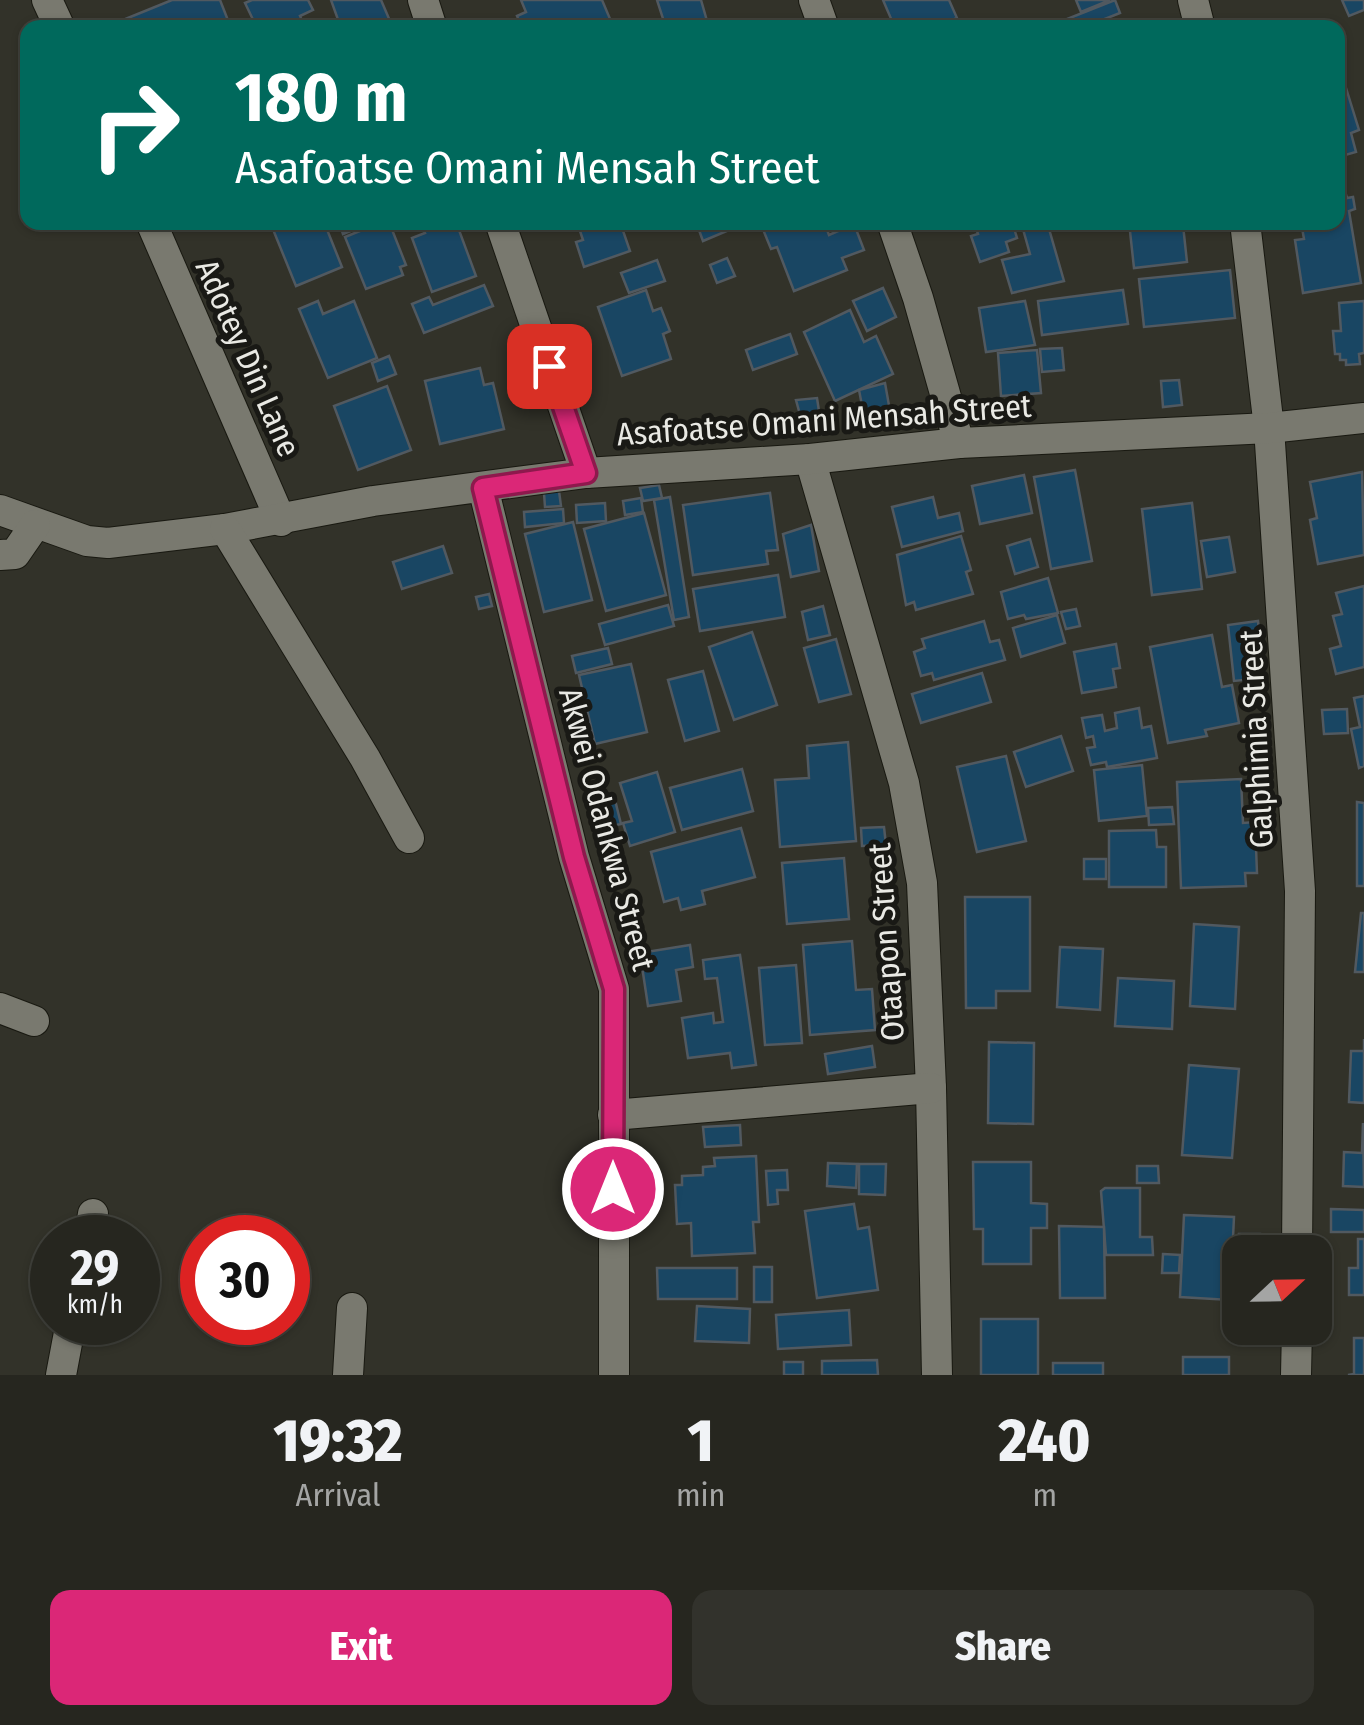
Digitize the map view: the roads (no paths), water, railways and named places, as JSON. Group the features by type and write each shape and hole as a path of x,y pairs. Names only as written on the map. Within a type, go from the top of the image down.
{"street":[{"name":"Adotey Din Lane","path":"154,230 281,521"},
{"path":"503,230 586,473"},
{"path":"895,230 959,443"},
{"name":"Galphimia Street","path":"1246,230 1269,428 1300,891 1297,1235"},
{"name":"Asafoatse Omani Mensah Street","path":"0,510 87,541 108,543 281,521 373,501 586,473 810,458 959,443 1269,428 1364,418"},
{"name":"Otaapon Street","path":"810,458 904,783 922,883 937,1375"},
{"name":"Akwei Odankwa Street","path":"483,488 574,857 614,989 614,1375"},
{"path":"0,554 15,554 35,525"},
{"path":"225,529 409,838"},
{"path":"0,1008 34,1022"},
{"path":"613,1115 931,1088"},
{"path":"348,1375 352,1308"},
{"path":"60,1375 66,1345"},
{"path":"1296,1345 1296,1375"}]}
